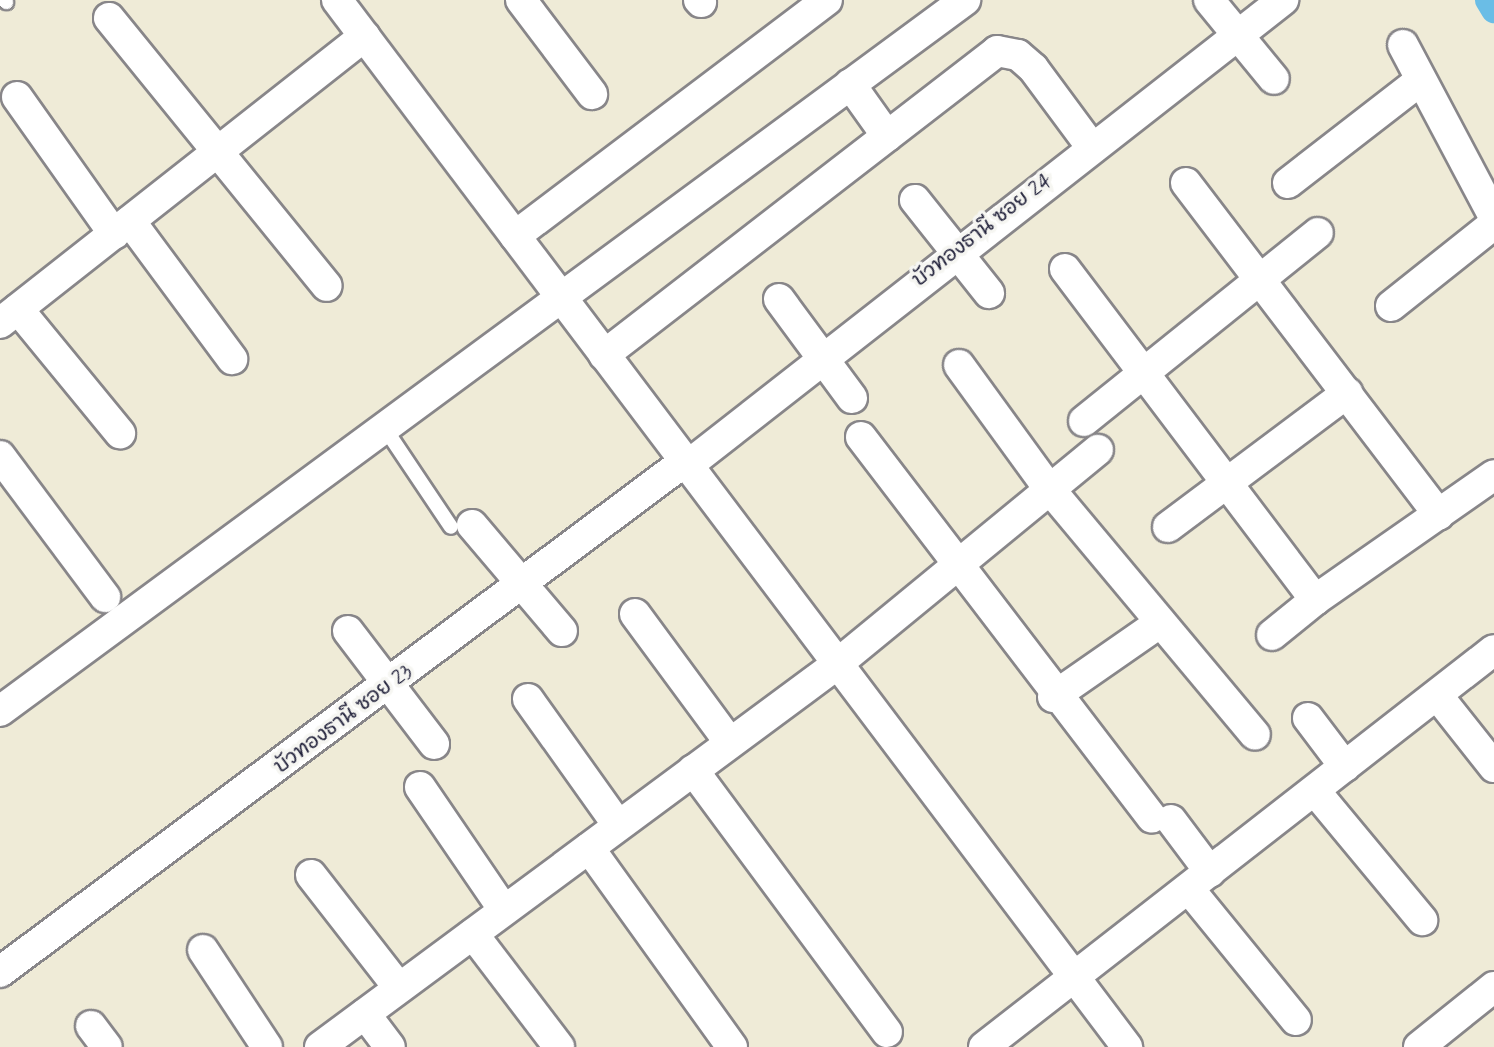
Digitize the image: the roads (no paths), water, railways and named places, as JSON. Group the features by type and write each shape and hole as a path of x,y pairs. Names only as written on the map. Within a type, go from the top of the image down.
{"street":[{"path":"337,0 836,665 1127,1047"},
{"path":"521,0 592,94"},
{"path":"514,236 827,0"},
{"path":"0,710 559,295 965,0"},
{"path":"1209,0 1274,79"},
{"name":"บัวทองธานี ซอย 24","path":"685,464 1090,145 1283,0"},
{"path":"109,18 327,286"},
{"path":"120,433 7,311 218,155 365,36"},
{"path":"1403,45 1494,217"},
{"path":"604,355 998,51 1018,55 1033,68 1090,145"},
{"path":"1288,183 1421,80"},
{"path":"850,85 887,135"},
{"path":"17,97 232,359"},
{"path":"1186,183 1439,514"},
{"path":"915,200 989,293"},
{"path":"1391,306 1494,224"},
{"path":"1084,421 1139,374 1318,233"},
{"path":"1065,269 1139,374 1315,600"},
{"path":"779,299 852,398"},
{"path":"959,365 1047,486 1255,735"},
{"path":"1168,527 1229,487 1347,393"},
{"path":"861,437 1054,697 1161,819 1296,1020"},
{"path":"320,1047 836,665 1047,486 1098,450"},
{"path":"0,456 105,597"},
{"name":"บัวทองธานี ซอย 23","path":"0,972 685,464"},
{"path":"1272,635 1315,600 1494,475"},
{"path":"461,526 562,631"},
{"path":"635,614 730,743"},
{"path":"1054,697 1161,622"},
{"path":"348,631 434,744"},
{"path":"984,1047 1071,976 1200,880 1494,650"},
{"path":"1437,695 1494,767"},
{"path":"528,699 618,825"},
{"path":"1308,718 1345,767"},
{"path":"694,770 887,1032"},
{"path":"419,787 504,910"},
{"path":"1315,791 1422,920"},
{"path":"589,848 732,1047"},
{"path":"311,875 399,988"},
{"path":"473,934 559,1047"},
{"path":"203,950 267,1047"},
{"path":"1419,1047 1494,987"},
{"path":"365,1014 390,1047"}],"lane":[{"path":"383,425 461,526"}],"waterway":[{"path":"1488,0 1494,10"}]}
